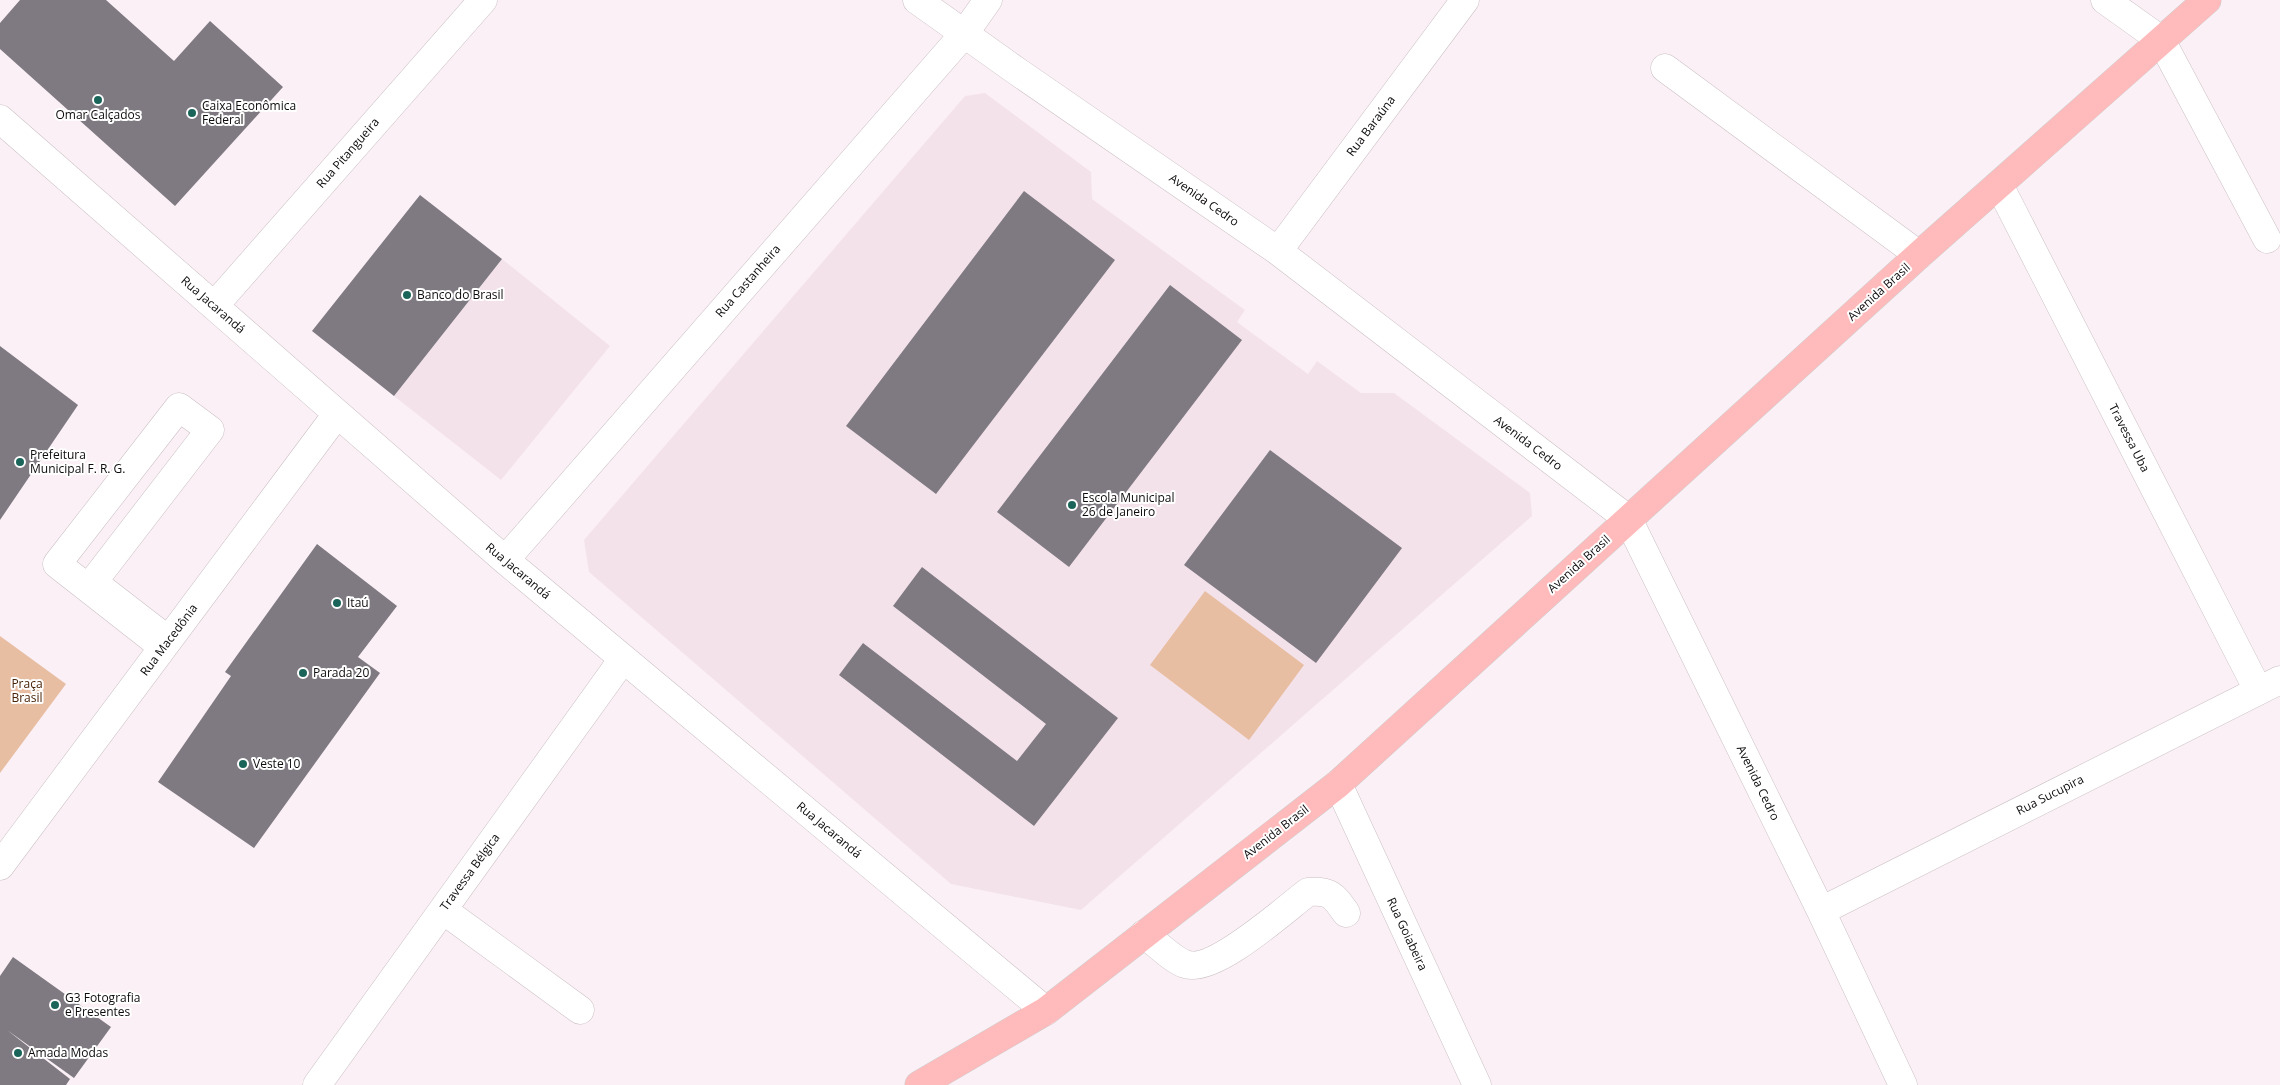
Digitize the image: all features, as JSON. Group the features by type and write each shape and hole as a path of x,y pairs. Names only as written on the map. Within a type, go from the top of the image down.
{"main road":[{"name":"Avenida Brasil","path":"919,1085 1046,1011 1338,784 1919,256 2207,0"}],"street":[{"name":"Rua Pitangueira","path":"214,306 483,0"},
{"name":"Avenida Cedro","path":"917,0 1278,251 1628,519 1821,911 1903,1085"},
{"name":"Rua Castanheira","path":"505,560 964,34 988,0"},
{"name":"Rua Baraúna","path":"1278,251 1465,0"},
{"path":"2105,0 2161,40 2267,239"},
{"path":"1665,68 1919,256"},
{"name":"Rua Jacarandá","path":"0,119 505,560 1046,1011"},
{"name":"Travessa Uba","path":"1999,185 2269,685"},
{"path":"179,407 210,430 93,582 166,644 57,564 179,407"},
{"name":"Rua Macedônia","path":"0,866 337,414"},
{"name":"Travessa Bélgica","path":"317,1085 623,659"},
{"name":"Rua Sucupira","path":"1821,911 2269,685"},
{"name":"Rua Goiabeira","path":"1338,784 1477,1085"},
{"path":"1144,934 1184,964 1201,966 1221,958 1308,892 1322,890 1334,896 1346,913"},
{"path":"443,910 580,1010"}],"shaded area":[{"name":"Escola Municipal 26 de Janeiro","path":"985,93 1091,172 1092,199 1245,310 1237,322 1308,374 1317,361 1361,393 1394,393 1530,493 1532,516 1081,910 951,884 589,572 584,540 965,96"},
{"path":"502,259 610,346 501,480 394,396"}],"green space":[{"path":"1205,591 1304,665 1249,740 1150,665"},
{"name":"Praça Brasil","path":"0,636 66,684 0,773"}],"building":[{"path":"20,0 106,0 174,61 210,21 283,87 175,206 0,49 0,23"},
{"path":"1024,191 1115,260 936,494 846,426"},
{"name":"Banco do Brasil","path":"420,195 502,259 394,396 312,331"},
{"path":"1170,285 1242,340 1069,567 997,512"},
{"name":"Prefeitura Municipal F. R. G.","path":"0,346 78,405 0,520"},
{"path":"1270,450 1402,548 1316,663 1184,565"},
{"path":"317,544 397,606 358,657 380,673 254,848 158,782 231,676 225,672"},
{"path":"922,567 1118,718 1034,826 839,675 863,643 1017,761 1046,724 893,606"},
{"path":"13,957 111,1027 74,1078 7,1030 70,1079 66,1085 0,1085 0,976"}],"place":[{"name":"Omar Calçados","path":"98,100"},
{"name":"Caixa Econômica Federal","path":"192,113"},
{"name":"Banco do Brasil","path":"407,295"},
{"name":"Prefeitura Municipal F. R. G.","path":"20,462"},
{"name":"Escola Municipal 26 de Janeiro","path":"1072,505"},
{"name":"Itaú","path":"337,603"},
{"name":"Parada 20","path":"303,673"},
{"name":"Veste 10","path":"243,764"},
{"name":"G3 Fotografia e Presentes","path":"55,1005"},
{"name":"Amada Modas","path":"18,1053"}]}
